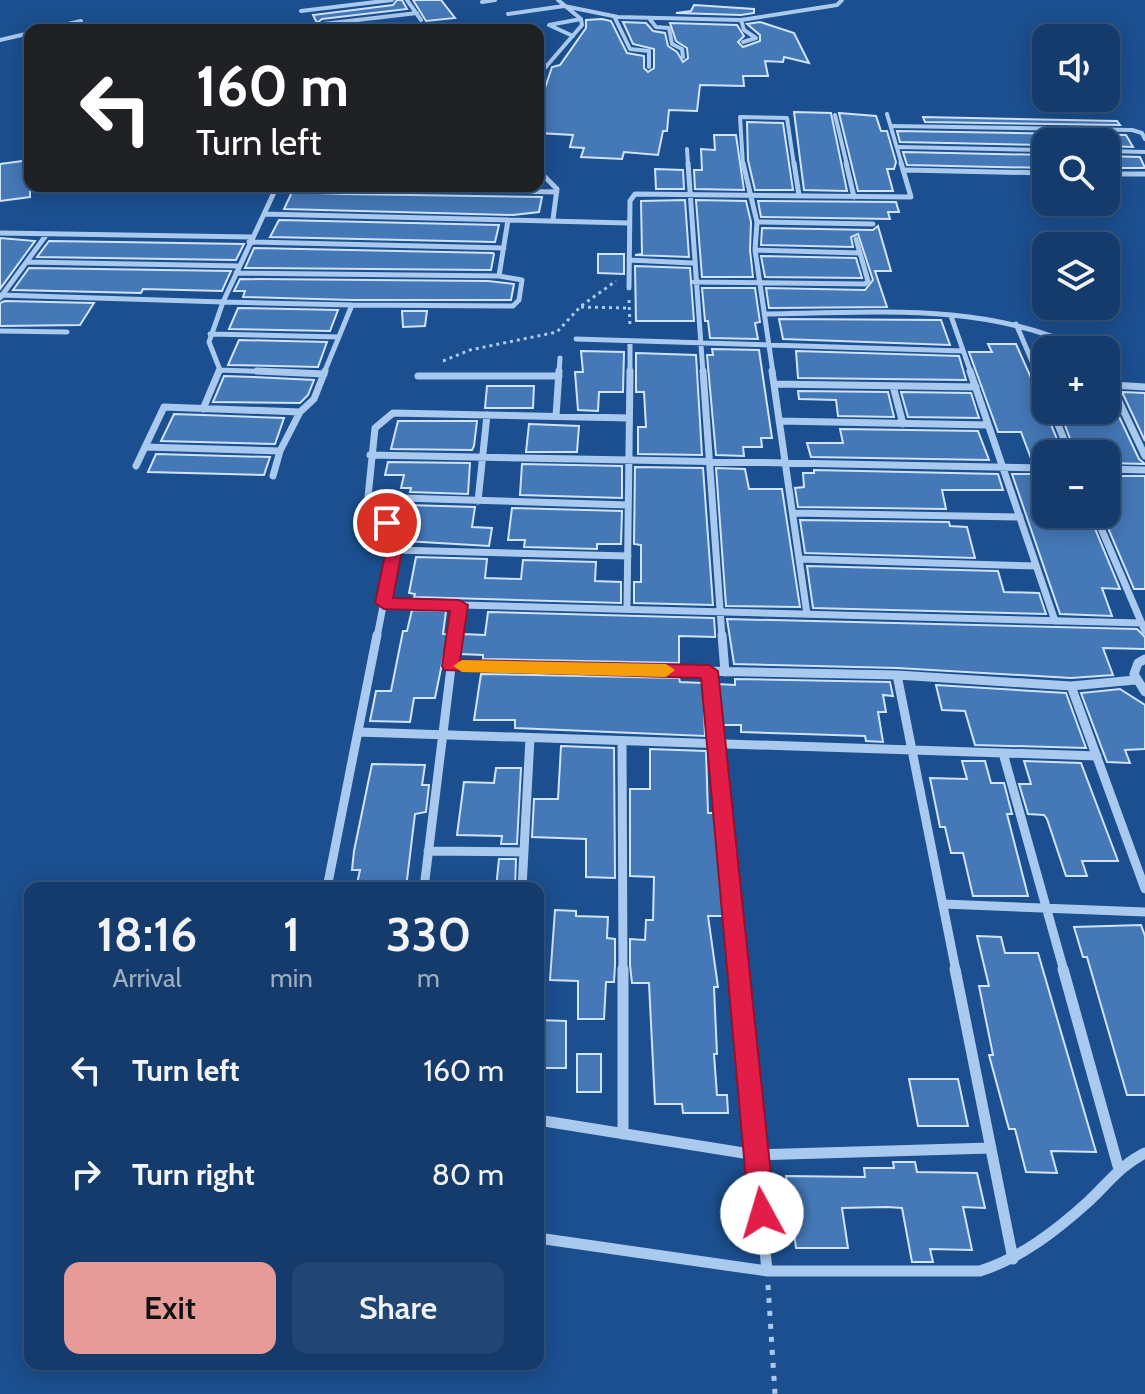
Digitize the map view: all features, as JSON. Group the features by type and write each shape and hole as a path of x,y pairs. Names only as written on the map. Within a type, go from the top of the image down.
{"street":[{"path":"301,11 392,0"},
{"path":"407,0 421,20"},
{"path":"482,2 495,0"},
{"path":"544,69 582,25 581,19 558,0"},
{"path":"508,14 564,6 614,16 741,20 837,5 842,0"},
{"path":"323,24 417,13"},
{"path":"614,16 630,49 649,51 649,67"},
{"path":"649,18 656,27 669,28 672,44 682,49 683,57"},
{"path":"573,36 549,25 581,19"},
{"path":"741,20 744,30 756,38 743,42"},
{"path":"68,24 81,21"},
{"path":"0,40 24,34"},
{"path":"629,288 628,223 630,201 635,194 911,197 906,170 887,114"},
{"path":"799,195 788,120 755,115 740,117 738,120 757,222 755,250 759,283 807,614"},
{"path":"835,115 854,197"},
{"path":"892,126 1132,130 1144,136"},
{"path":"899,147 1032,150"},
{"path":"687,149 692,263 725,672"},
{"path":"1120,151 1145,152"},
{"path":"906,170 1032,173"},
{"path":"1120,174 1145,174"},
{"path":"544,177 557,192 553,219"},
{"path":"203,409 220,370 212,351 210,334 274,192"},
{"path":"544,192 557,192"},
{"path":"264,214 628,223"},
{"path":"499,276 508,220"},
{"path":"757,222 873,224"},
{"path":"0,233 504,248"},
{"path":"1,296 47,234"},
{"path":"694,282 865,284 856,239"},
{"path":"755,250 860,253"},
{"path":"629,260 692,263"},
{"path":"1,296 513,306 519,300 522,280 499,276 27,262"},
{"path":"273,476 280,451 300,412 314,399 352,305"},
{"path":"764,314 977,316 1055,336"},
{"path":"951,316 1055,621"},
{"path":"1016,324 1032,362"},
{"path":"0,331 67,332"},
{"path":"210,334 339,337"},
{"path":"576,339 963,351"},
{"path":"627,609 630,341"},
{"path":"556,416 560,358"},
{"path":"220,370 324,374"},
{"path":"418,376 559,376"},
{"path":"774,384 976,387"},
{"path":"1120,385 1145,387"},
{"path":"893,386 903,424"},
{"path":"1120,403 1145,456"},
{"path":"136,466 164,407 300,412"},
{"path":"328,882 394,550 392,532 368,497 373,431 393,413 629,418"},
{"path":"478,501 487,415"},
{"path":"779,421 988,425"},
{"path":"1133,431 1145,432"},
{"path":"145,447 280,451"},
{"path":"370,455 1032,468"},
{"path":"1120,469 1145,470"},
{"path":"368,497 628,505"},
{"path":"793,513 1020,517"},
{"path":"384,603 1055,621 1143,627 1101,528"},
{"path":"394,550 628,556"},
{"path":"799,559 1036,566"},
{"path":"425,882 459,605"},
{"path":"1145,659 1135,668 1135,680 1145,692"},
{"path":"451,666 897,675 1071,686 1135,680"},
{"path":"709,671 767,1271"},
{"path":"897,675 1013,1259"},
{"path":"1071,686 1145,889"},
{"path":"358,732 1097,756"},
{"path":"522,882 530,738"},
{"path":"622,741 623,1134"},
{"path":"1003,753 1118,1166"},
{"path":"428,851 524,852"},
{"path":"943,904 1145,912"},
{"path":"544,1121 756,1155 991,1148"},
{"path":"544,1239 767,1271 980,1271 1013,1259 1085,1204 1118,1166 1145,1153"}],"path":[{"path":"418,376 453,355 558,332 569,325 579,307 604,294 616,280 629,276"},
{"path":"629,288 630,341"},
{"path":"579,307 629,308"},
{"path":"767,1271 775,1394"}],"building":[{"path":"397,0 402,0 407,9 322,19 317,23 313,15 393,5"},
{"path":"413,0 441,0 455,18 426,21"},
{"path":"694,5 754,9 754,13 676,13 691,11"},
{"path":"586,20 611,21 627,53 644,56 644,68 648,72 654,68 654,49 633,44 623,22 646,23 653,31 665,33 668,46 677,52 683,62 688,58 687,48 676,41 670,23 737,25 744,36 738,42 743,47 760,41 760,35 747,24 760,22 794,33 809,63 784,57 783,62 765,61 768,76 743,76 744,86 700,85 697,111 669,110 667,131 663,131 658,155 624,152 622,159 581,157 584,148 570,147 573,135 544,133 544,91 552,67 560,65 586,28"},
{"path":"794,112 831,113 847,191 804,190"},
{"path":"839,113 876,116 881,131 887,131 896,162 894,169 887,169 893,191 858,191"},
{"path":"923,117 1117,121 1120,125 925,122"},
{"path":"747,122 783,123 793,190 755,190 748,160"},
{"path":"897,131 1032,133 1032,145 900,142"},
{"path":"714,135 736,135 744,190 695,189 694,170 702,170 701,149 715,150"},
{"path":"1120,135 1126,135 1133,147 1120,147"},
{"path":"903,152 1032,155 1032,168 907,165"},
{"path":"1120,156 1140,157 1145,168 1120,168"},
{"path":"24,161 24,192 30,192 30,197 0,201 0,164"},
{"path":"655,169 683,170 684,189 656,189"},
{"path":"292,192 542,197 539,212 513,215 284,209"},
{"path":"685,200 689,257 635,255 642,254 641,201"},
{"path":"696,200 746,201 751,222 753,277 702,277"},
{"path":"758,201 896,202 899,212 888,212 890,219 761,217"},
{"path":"279,220 499,225 495,242 270,237"},
{"path":"878,226 891,271 875,271 887,307 769,308 766,288 865,290 873,280 858,234 851,237 853,247 761,245 762,228 873,230"},
{"path":"0,238 35,241 0,289"},
{"path":"49,241 244,244 236,260 37,257"},
{"path":"254,248 494,254 491,270 245,268"},
{"path":"598,254 624,254 624,274 598,273"},
{"path":"761,256 856,258 862,278 765,277"},
{"path":"635,266 690,268 694,321 636,321"},
{"path":"29,268 231,271 222,291 13,290"},
{"path":"240,279 488,281 514,284 511,300 352,300 243,297 245,291 234,291"},
{"path":"702,288 755,288 760,322 755,323 758,339 710,338"},
{"path":"0,303 94,303 80,325 0,326"},
{"path":"238,308 338,310 330,331 229,329"},
{"path":"402,311 427,311 425,326 403,327"},
{"path":"779,319 941,320 950,345 783,339"},
{"path":"239,340 327,342 318,367 228,365"},
{"path":"988,344 1016,344 1032,380 1032,424 1051,424 1057,440 1032,440 1032,461 1021,432 998,432 969,352 992,352"},
{"path":"712,349 759,350 772,438 761,438 762,447 743,447 744,456 716,455 707,355 713,355"},
{"path":"581,351 624,352 623,392 599,392 598,411 578,410 575,372 583,372"},
{"path":"796,351 959,356 966,380 798,378"},
{"path":"636,353 696,355 702,455 638,454 638,427 646,427 644,392 636,392"},
{"path":"224,376 314,380 308,395 300,403 213,402"},
{"path":"487,386 534,386 533,408 485,408"},
{"path":"798,391 888,392 894,417 838,416 836,400 799,399"},
{"path":"901,392 971,393 979,418 908,417"},
{"path":"1122,392 1145,393 1145,441"},
{"path":"174,414 284,418 275,444 161,441"},
{"path":"1120,419 1139,459 1145,464 1120,463 1120,440 1071,440 1064,424 1120,424"},
{"path":"398,421 477,421 474,446 472,450 391,449"},
{"path":"529,424 579,426 577,452 526,452"},
{"path":"840,429 978,431 989,460 811,457 807,443 843,443"},
{"path":"156,454 270,457 264,475 148,472"},
{"path":"388,462 470,463 468,494 410,492 411,488 401,488 404,475 385,475"},
{"path":"522,464 622,466 622,498 520,495"},
{"path":"635,467 703,468 713,605 634,603 634,582 641,582 641,545 634,544"},
{"path":"716,468 745,469 749,489 782,489 800,607 726,606"},
{"path":"814,470 998,474 1003,490 942,490 946,509 798,507 795,488 804,487 803,473 814,473"},
{"path":"1012,474 1032,474 1032,528 1095,528 1120,589 1102,588 1112,616 1060,614"},
{"path":"1120,476 1145,476 1145,589 1134,589 1108,528 1120,528"},
{"path":"407,505 475,507 472,527 492,528 489,546 405,541 409,522 404,522"},
{"path":"512,508 622,511 621,544 597,544 597,549 524,547 525,540 508,540"},
{"path":"800,520 949,522 950,526 967,527 975,558 805,553"},
{"path":"416,557 487,559 485,578 521,579 523,560 596,562 595,581 621,582 621,603 414,597 415,594 409,593"},
{"path":"807,566 998,571 1004,592 1039,593 1046,614 813,608"},
{"path":"412,610 446,611 443,634 448,634 435,698 414,698 410,722 370,721 376,691 391,691 403,631 407,631"},
{"path":"488,612 714,618 715,637 679,636 679,663 483,659 483,655 460,654 462,634 485,635"},
{"path":"727,619 1137,629 1145,637 1145,649 1103,648 1113,675 1071,678 897,668 734,664"},
{"path":"481,674 679,678 680,682 703,683 705,736 515,728 515,720 474,720"},
{"path":"735,679 890,682 893,696 883,695 886,712 878,712 883,742 866,741 865,736 741,732 741,725 722,725 718,684 735,685"},
{"path":"936,685 1066,693 1086,748 975,745 965,711 942,710"},
{"path":"1120,689 1145,705 1145,749 1125,750 1130,763 1107,762 1081,693"},
{"path":"561,746 614,748 615,878 586,877 586,839 532,837 534,799 558,799"},
{"path":"650,749 706,751 708,813 715,813 724,916 708,916 718,987 714,987 717,1054 714,1054 717,1095 727,1095 728,1113 683,1113 682,1104 655,1104 649,983 632,983 630,965 630,939 645,940 646,920 653,920 654,877 630,876 630,789 650,789"},
{"path":"962,761 985,761 991,783 1004,783 1012,814 1007,814 1028,896 973,896 963,853 951,853 945,827 940,827 930,778 967,779"},
{"path":"1024,761 1081,763 1118,861 1082,861 1087,876 1066,876 1047,819 1044,815 1028,814 1019,784 1031,784"},
{"path":"372,764 425,765 422,785 429,785 426,812 415,814 407,882 357,882 360,870 352,870"},
{"path":"496,768 521,768 517,844 501,844 502,836 457,835 464,782 494,783"},
{"path":"499,859 516,859 515,882 497,882"},
{"path":"555,910 576,911 576,916 608,917 607,938 615,939 615,965 614,982 606,982 604,1019 578,1019 578,981 550,980"},
{"path":"1141,925 1145,936 1145,1095 1127,1095 1087,957 1083,957 1074,927"},
{"path":"977,936 1001,937 1005,953 1038,953 1096,1152 1051,1151 1057,1173 1026,1172 1015,1129 1009,1129 989,1055 993,1055 979,986 989,986"},
{"path":"544,1020 566,1021 566,1068 544,1068"},
{"path":"577,1054 601,1054 601,1092 577,1092"},
{"path":"909,1079 958,1079 968,1126 918,1126"},
{"path":"893,1162 915,1162 917,1172 977,1173 985,1208 963,1207 972,1250 930,1249 933,1262 912,1262 902,1208 887,1207 842,1208 848,1248 796,1248 786,1176 865,1177 864,1168 894,1168"}],"slow traffic":[{"path":"462,666 666,670"}],"route":[{"path":"387,523 392,532 394,550 384,603 459,605 451,666 709,671 762,1213"}]}
